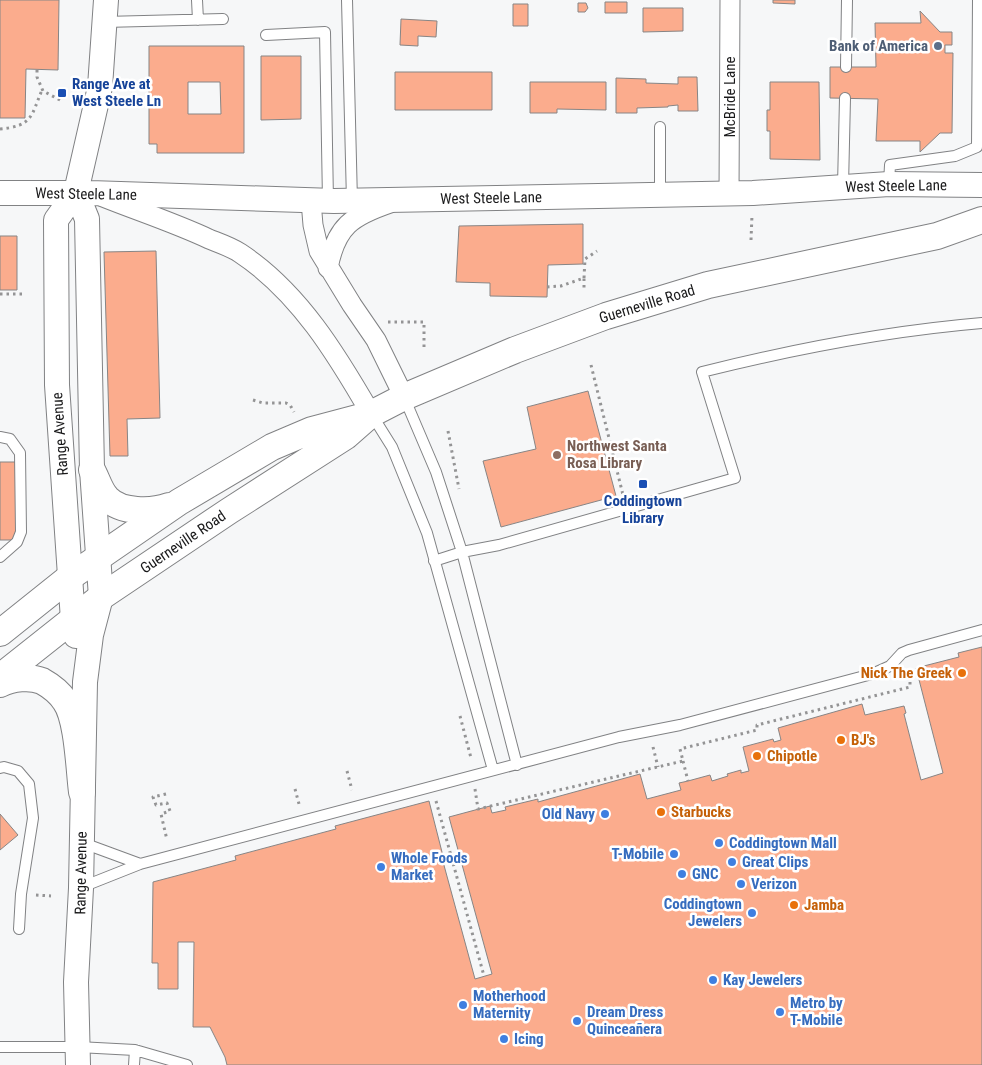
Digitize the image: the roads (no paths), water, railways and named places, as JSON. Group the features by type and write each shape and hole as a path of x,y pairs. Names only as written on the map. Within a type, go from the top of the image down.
{"main road":[{"name":"Guerneville Road","path":"0,677 101,597 228,511 339,440 371,414 404,396 515,350 606,316 738,278 937,236 982,220"},
{"name":"Guerneville Road","path":"937,236 982,238"},
{"name":"Guerneville Road","path":"0,633 70,577 179,502 272,447 312,430 371,414"},
{"path":"92,470 106,497 117,504 141,510 158,510 179,502"},
{"path":"0,684 16,679 38,679 51,685 66,702 73,720 82,792"}],"street":[{"name":"McBride Lane","path":"729,194 730,0"},
{"name":"Range Avenue","path":"78,1056 76,982 81,888 85,682 91,635 101,597 92,470 87,219 83,192 100,87 105,11"},
{"name":"West Steele Lane","path":"0,193 83,192 352,201 729,194 889,184 982,185"},
{"name":"Range Avenue","path":"83,192 56,220 57,385 73,620 85,682"},
{"path":"83,192 197,234 239,252 269,274 304,312 338,357 371,414"},
{"path":"328,268 332,250 351,220 372,209 398,200"},
{"path":"320,201 313,225 319,250 328,268 376,340 404,396"}],"lane":[{"path":"197,0 198,20"},
{"path":"347,0 352,201"},
{"path":"846,67 847,0"},
{"path":"889,184 890,165 955,156 980,148 978,0"},
{"path":"105,11 198,20 223,19"},
{"path":"266,35 325,32 320,201"},
{"path":"843,186 845,98"},
{"path":"660,127 660,195"},
{"path":"434,561 735,478 702,372 833,342 925,328 982,323"},
{"path":"404,396 436,472 462,552 517,765"},
{"path":"371,414 392,448 427,533 493,770"},
{"path":"0,437 10,439 20,453 21,532 17,542 0,557"},
{"path":"81,888 140,864 620,737 680,725 872,674 890,666 908,650 982,630"},
{"path":"0,768 4,767 18,772 29,784 33,818 21,894 19,929"},
{"path":"82,842 140,864"},
{"path":"0,1047 78,1056 135,1050 186,1065"},
{"path":"134,1065 135,1050"}],"place":[{"name":"Bank of America","path":"938,46"},
{"name":"Range Ave at West Steele Ln","path":"62,93"},
{"name":"Northwest Santa Rosa Library","path":"557,455"},
{"name":"Coddingtown Library","path":"643,484"},
{"name":"Nick The Greek","path":"962,673"},
{"name":"BJ's","path":"841,740"},
{"name":"Chipotle","path":"757,756"},
{"name":"Starbucks","path":"661,812"},
{"name":"Old Navy","path":"605,814"},
{"name":"Coddingtown Mall","path":"719,843"},
{"name":"T-Mobile","path":"674,854"},
{"name":"Great Clips","path":"732,862"},
{"name":"Whole Foods Market","path":"381,867"},
{"name":"GNC","path":"682,874"},
{"name":"Verizon","path":"741,884"},
{"name":"Jamba","path":"794,905"},
{"name":"Coddingtown Jewelers","path":"752,913"},
{"name":"Kay Jewelers","path":"713,980"},
{"name":"Motherhood Maternity","path":"463,1005"},
{"name":"Metro by T-Mobile","path":"780,1012"},
{"name":"Dream Dress Quinceañera","path":"577,1021"},
{"name":"Icing","path":"504,1039"}]}
